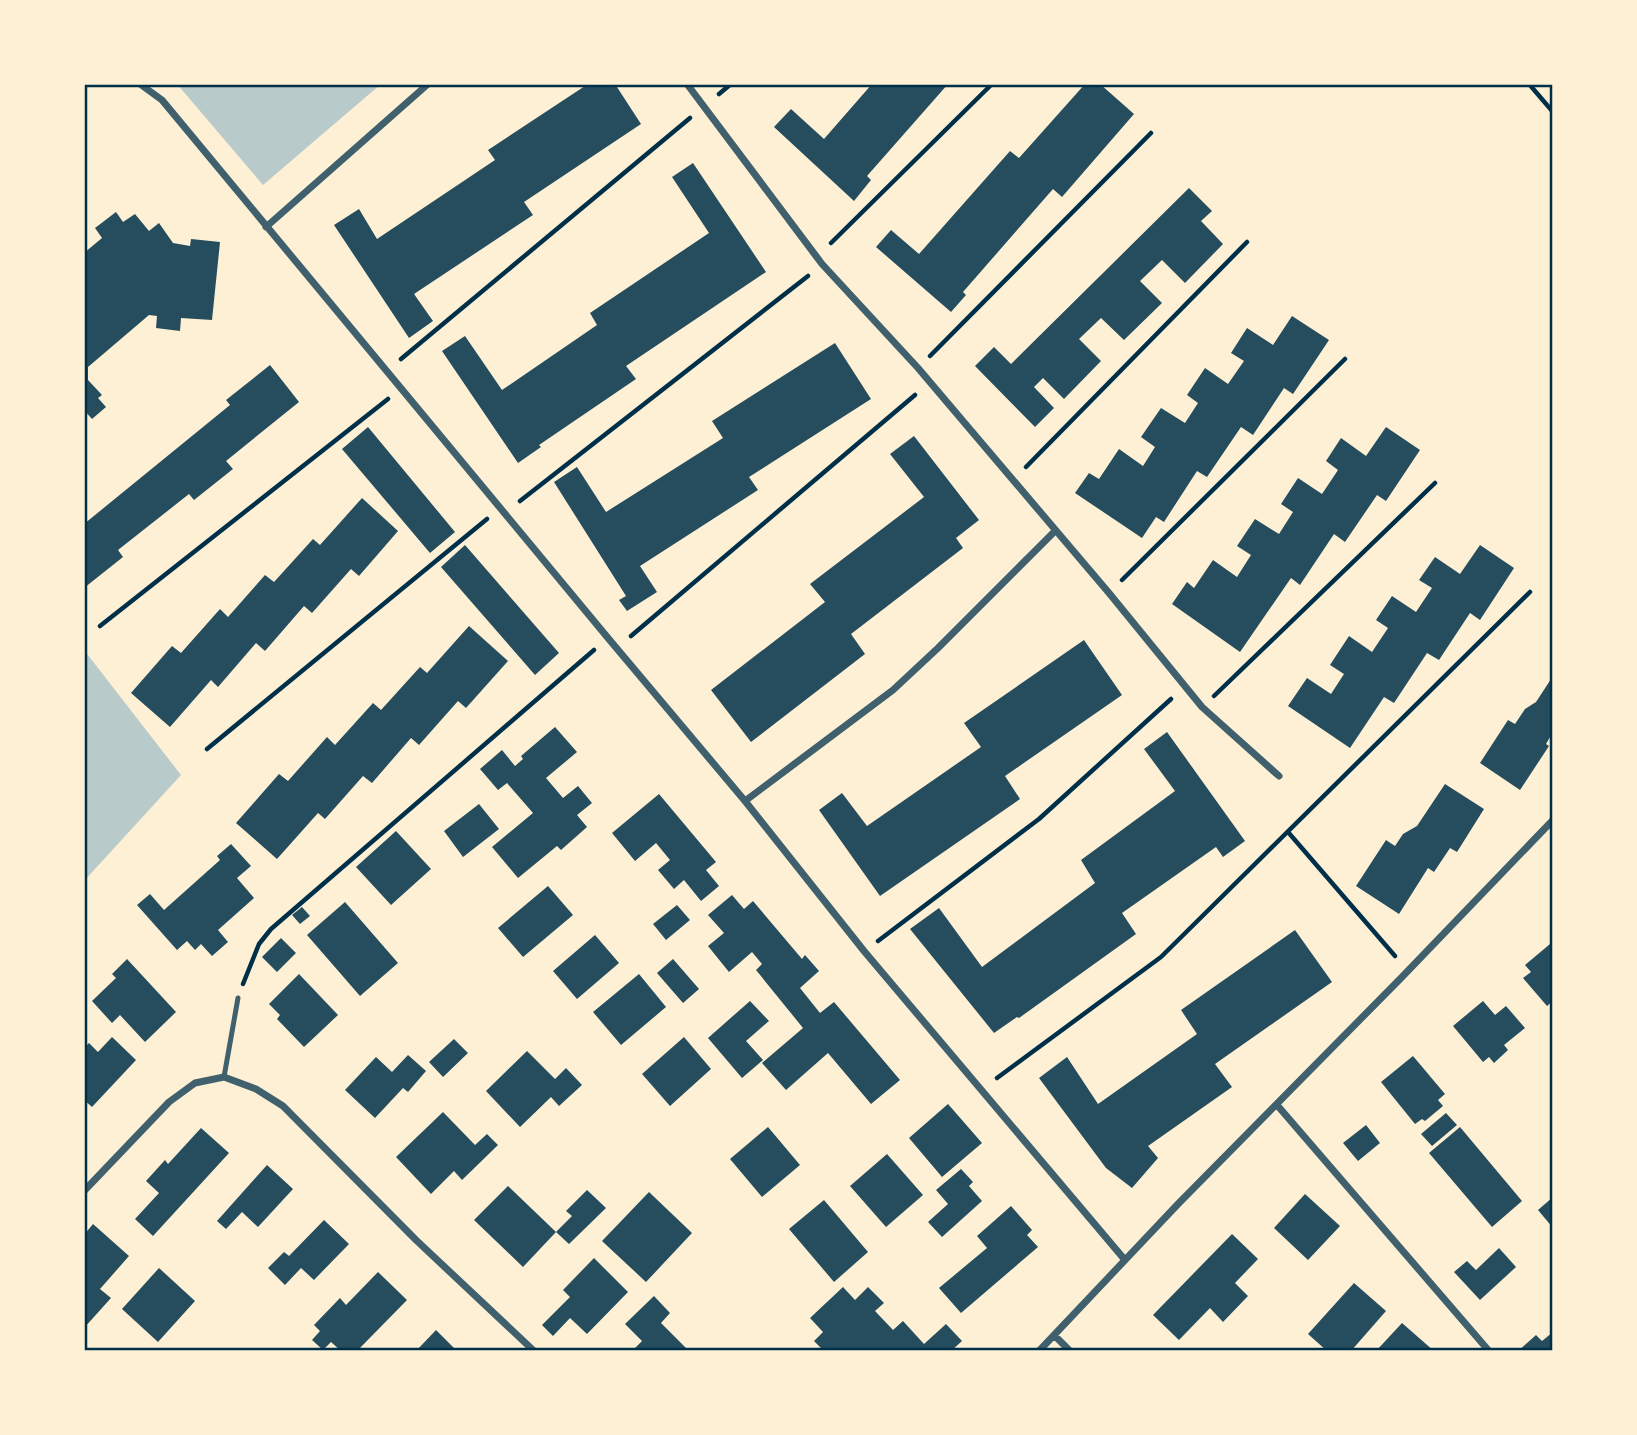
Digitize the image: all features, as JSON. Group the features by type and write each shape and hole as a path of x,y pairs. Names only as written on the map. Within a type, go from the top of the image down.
{"street":[{"path":"140,84 162,100 745,801 864,951 1125,1260"},
{"path":"266,228 428,84"},
{"path":"687,84 822,264 918,368 1109,593 1184,687 1202,707 1279,776"},
{"path":"745,801 893,690 1055,531"},
{"path":"1039,1351 1553,820"},
{"path":"84,1191 169,1102 195,1083 225,1077 256,1089 283,1106 416,1240 534,1351"},
{"path":"1277,1104 1489,1351"},
{"path":"1054,1335 1070,1351"}],"lane":[{"path":"225,1077 238,998"}],"path":[{"path":"817,257 992,84"},
{"path":"1529,84 1553,113"},
{"path":"398,362 704,106"},
{"path":"918,368 1151,134"},
{"path":"1012,481 1247,242"},
{"path":"517,503 822,264"},
{"path":"1109,593 1345,359"},
{"path":"616,649 929,383"},
{"path":"100,626 389,398"},
{"path":"1202,707 1435,483"},
{"path":"207,749 489,517"},
{"path":"982,1089 1161,957 1530,592"},
{"path":"238,998 259,944 271,929 608,638"},
{"path":"864,951 1039,819 1184,687"},
{"path":"1288,832 1395,957"}],"shaded area":[{"path":"177,84 381,84 263,185"},
{"path":"84,650 181,775 84,881"}],"building":[{"path":"588,84 615,84 641,124 524,202 533,215 414,294 433,321 409,338 334,225 359,209 377,239 495,160 488,150"},
{"path":"872,84 948,84 867,176 871,180 854,201 774,127 791,109 824,139"},
{"path":"1085,84 1100,84 1134,114 1062,197 1053,189 963,292 966,295 951,312 876,247 891,230 919,254 1010,151 1019,158"},
{"path":"693,163 766,272 626,366 636,379 539,445 541,447 518,463 442,351 465,336 502,390 597,325 590,313 709,233 672,177"},
{"path":"1189,188 1212,211 1201,221 1223,244 1185,283 1162,260 1140,281 1162,303 1124,340 1101,318 1079,339 1101,361 1064,399 1043,378 1034,387 1054,408 1035,427 975,366 994,347 1011,364"},
{"path":"116,212 123,222 135,214 149,231 159,223 173,243 190,246 191,239 220,242 212,320 181,318 180,331 156,328 157,316 149,315 88,367 88,380 102,395 98,398 106,407 92,419 84,410 84,253 102,238 95,228"},
{"path":"1292,316 1329,340 1293,394 1284,388 1253,435 1241,427 1207,477 1197,471 1164,522 1156,517 1142,538 1075,493 1089,473 1099,479 1119,449 1143,466 1155,447 1141,437 1161,408 1185,423 1198,403 1187,395 1205,368 1228,384 1244,361 1231,353 1247,328 1273,345"},
{"path":"835,343 871,399 749,477 758,490 640,566 657,592 627,611 619,600 626,596 554,482 577,467 606,512 723,438 712,421"},
{"path":"270,365 299,402 226,461 233,469 194,500 189,494 118,550 123,557 84,588 84,524 230,405 226,400"},
{"path":"368,427 455,532 430,553 342,449"},
{"path":"1386,427 1420,450 1386,501 1377,495 1345,542 1334,534 1300,585 1291,578 1240,652 1172,604 1187,582 1194,588 1213,560 1237,577 1251,555 1237,546 1255,519 1279,534 1293,512 1281,504 1298,478 1322,494 1338,470 1326,461 1341,438 1366,456"},
{"path":"914,436 979,520 956,538 963,548 851,634 865,654 751,742 711,690 825,602 810,584 924,497 890,454"},
{"path":"362,498 398,531 359,576 351,569 312,613 304,606 265,651 256,643 218,687 211,680 170,727 131,693 172,646 181,653 220,609 228,617 265,575 274,582 313,539 320,545"},
{"path":"465,545 559,653 535,675 441,567"},
{"path":"1480,545 1514,568 1480,620 1470,613 1439,660 1427,653 1394,703 1384,697 1350,748 1288,706 1307,678 1331,694 1344,674 1330,665 1349,636 1372,652 1388,628 1376,620 1392,596 1416,612 1432,588 1419,580 1435,557 1460,574"},
{"path":"469,626 508,661 466,708 458,701 419,745 411,738 372,783 363,776 325,819 318,813 277,859 236,823 279,774 288,781 327,737 335,745 373,703 381,710 420,667 427,673"},
{"path":"1084,640 1122,695 1005,776 1020,799 880,896 819,810 842,793 867,826 981,747 964,723"},
{"path":"1553,676 1553,732 1546,744 1549,746 1520,790 1480,763 1508,720 1515,724 1525,709 1536,702"},
{"path":"555,727 577,752 546,778 563,798 578,786 592,803 577,815 587,827 561,850 557,846 518,878 492,847 533,813 507,783 498,790 480,769 502,750 515,766 523,759 521,756"},
{"path":"1167,732 1245,841 1223,857 1216,847 1122,913 1136,934 994,1033 910,929 939,908 982,967 1095,883 1081,860 1175,791 1144,749"},
{"path":"1445,784 1484,809 1457,852 1450,848 1434,872 1428,868 1399,914 1356,886 1386,840 1395,846 1403,834 1417,826"},
{"path":"659,794 716,862 706,870 719,886 701,901 684,880 674,889 658,870 670,860 656,843 635,861 612,833"},
{"path":"479,804 499,829 463,857 444,831"},
{"path":"396,831 431,869 391,905 356,867"},
{"path":"231,844 251,866 237,878 254,898 218,930 228,942 212,956 201,944 195,950 187,941 177,950 137,905 150,894 164,910 220,860 217,856"},
{"path":"548,886 573,915 523,957 498,928"},
{"path":"732,895 744,909 753,901 802,959 805,955 819,971 800,988 820,1013 834,1002 900,1080 871,1104 828,1053 786,1090 762,1063 803,1028 756,970 762,964 752,952 729,972 708,946 724,933 708,915"},
{"path":"345,902 398,963 360,996 307,935"},
{"path":"677,905 690,920 666,940 653,924"},
{"path":"302,907 310,916 300,924 292,915"},
{"path":"1295,930 1332,982 1215,1064 1232,1087 1148,1146 1158,1158 1132,1188 1106,1168 1039,1078 1067,1057 1098,1104 1197,1034 1181,1010"},
{"path":"595,935 619,963 577,999 553,971"},
{"path":"281,938 296,953 277,972 262,957"},
{"path":"1550,944 1553,948 1553,1001 1547,1006 1523,978 1531,972 1525,965"},
{"path":"127,959 176,1012 145,1042 120,1015 112,1023 92,1001 116,978 112,974"},
{"path":"673,959 699,989 683,1003 657,973"},
{"path":"299,974 338,1015 304,1047 277,1019 280,1015 269,1004"},
{"path":"639,974 666,1007 621,1045 593,1012"},
{"path":"750,1001 769,1021 746,1041 763,1060 742,1078 708,1038"},
{"path":"1483,1001 1495,1015 1506,1006 1525,1028 1504,1045 1508,1050 1494,1063 1489,1057 1483,1062 1453,1026"},
{"path":"112,1037 136,1060 92,1107 84,1100 84,1048 89,1043 98,1052"},
{"path":"684,1037 711,1069 670,1106 642,1074"},
{"path":"454,1039 468,1053 443,1077 429,1062"},
{"path":"527,1051 555,1079 566,1068 582,1085 559,1106 551,1097 520,1127 486,1091"},
{"path":"408,1055 426,1071 408,1092 403,1088 375,1118 345,1090 376,1057 392,1072"},
{"path":"1413,1056 1445,1094 1438,1100 1443,1106 1425,1121 1422,1119 1415,1124 1381,1082"},
{"path":"948,1104 982,1143 942,1177 909,1138"},
{"path":"443,1112 475,1145 487,1134 498,1145 462,1180 454,1171 431,1194 396,1157"},
{"path":"1446,1113 1457,1125 1432,1146 1421,1134"},
{"path":"1366,1125 1380,1143 1358,1161 1343,1143"},
{"path":"768,1127 800,1165 762,1197 730,1159"},
{"path":"1460,1127 1522,1201 1492,1227 1429,1153"},
{"path":"201,1128 229,1153 153,1236 135,1219 159,1193 146,1181 165,1160 168,1164"},
{"path":"887,1154 923,1195 886,1227 850,1186"},
{"path":"267,1165 293,1189 258,1227 242,1212 226,1229 217,1221"},
{"path":"961,1169 973,1182 969,1186 982,1201 942,1237 928,1222 948,1204 936,1190"},
{"path":"508,1186 556,1232 523,1267 474,1220"},
{"path":"587,1190 606,1208 569,1244 556,1232 572,1216 566,1211"},
{"path":"649,1192 692,1233 646,1282 602,1241"},
{"path":"1305,1194 1340,1226 1308,1260 1274,1228"},
{"path":"1553,1197 1553,1228 1538,1210"},
{"path":"824,1200 868,1252 834,1282 789,1229"},
{"path":"1011,1206 1032,1230 1027,1235 1038,1247 961,1313 939,1288 987,1248 977,1236"},
{"path":"324,1220 349,1244 314,1280 301,1268 285,1285 268,1268 284,1252 289,1256"},
{"path":"93,1224 129,1256 100,1289 111,1298 84,1328 84,1235"},
{"path":"1232,1234 1258,1259 1235,1283 1248,1296 1223,1322 1210,1308 1179,1340 1153,1315"},
{"path":"1499,1248 1516,1267 1480,1300 1454,1272 1467,1261 1476,1270"},
{"path":"594,1258 628,1292 587,1334 570,1318 553,1336 542,1325 570,1297 563,1290"},
{"path":"159,1268 195,1301 158,1342 122,1309"},
{"path":"378,1272 407,1300 357,1351 341,1351 331,1342 323,1350 312,1340 320,1331 314,1325 340,1298 346,1305"},
{"path":"1354,1283 1386,1311 1351,1351 1327,1351 1308,1334"},
{"path":"843,1287 855,1300 868,1287 884,1303 875,1311 893,1330 903,1321 924,1344 946,1324 962,1341 951,1351 833,1351 830,1348 824,1351 814,1341 823,1332 810,1318"},
{"path":"654,1296 670,1313 661,1323 689,1351 632,1351 642,1341 625,1324"},
{"path":"1402,1323 1434,1351 1376,1351"},
{"path":"436,1330 457,1351 416,1351"},
{"path":"1553,1332 1553,1351 1518,1351 1536,1335 1542,1341"}]}
